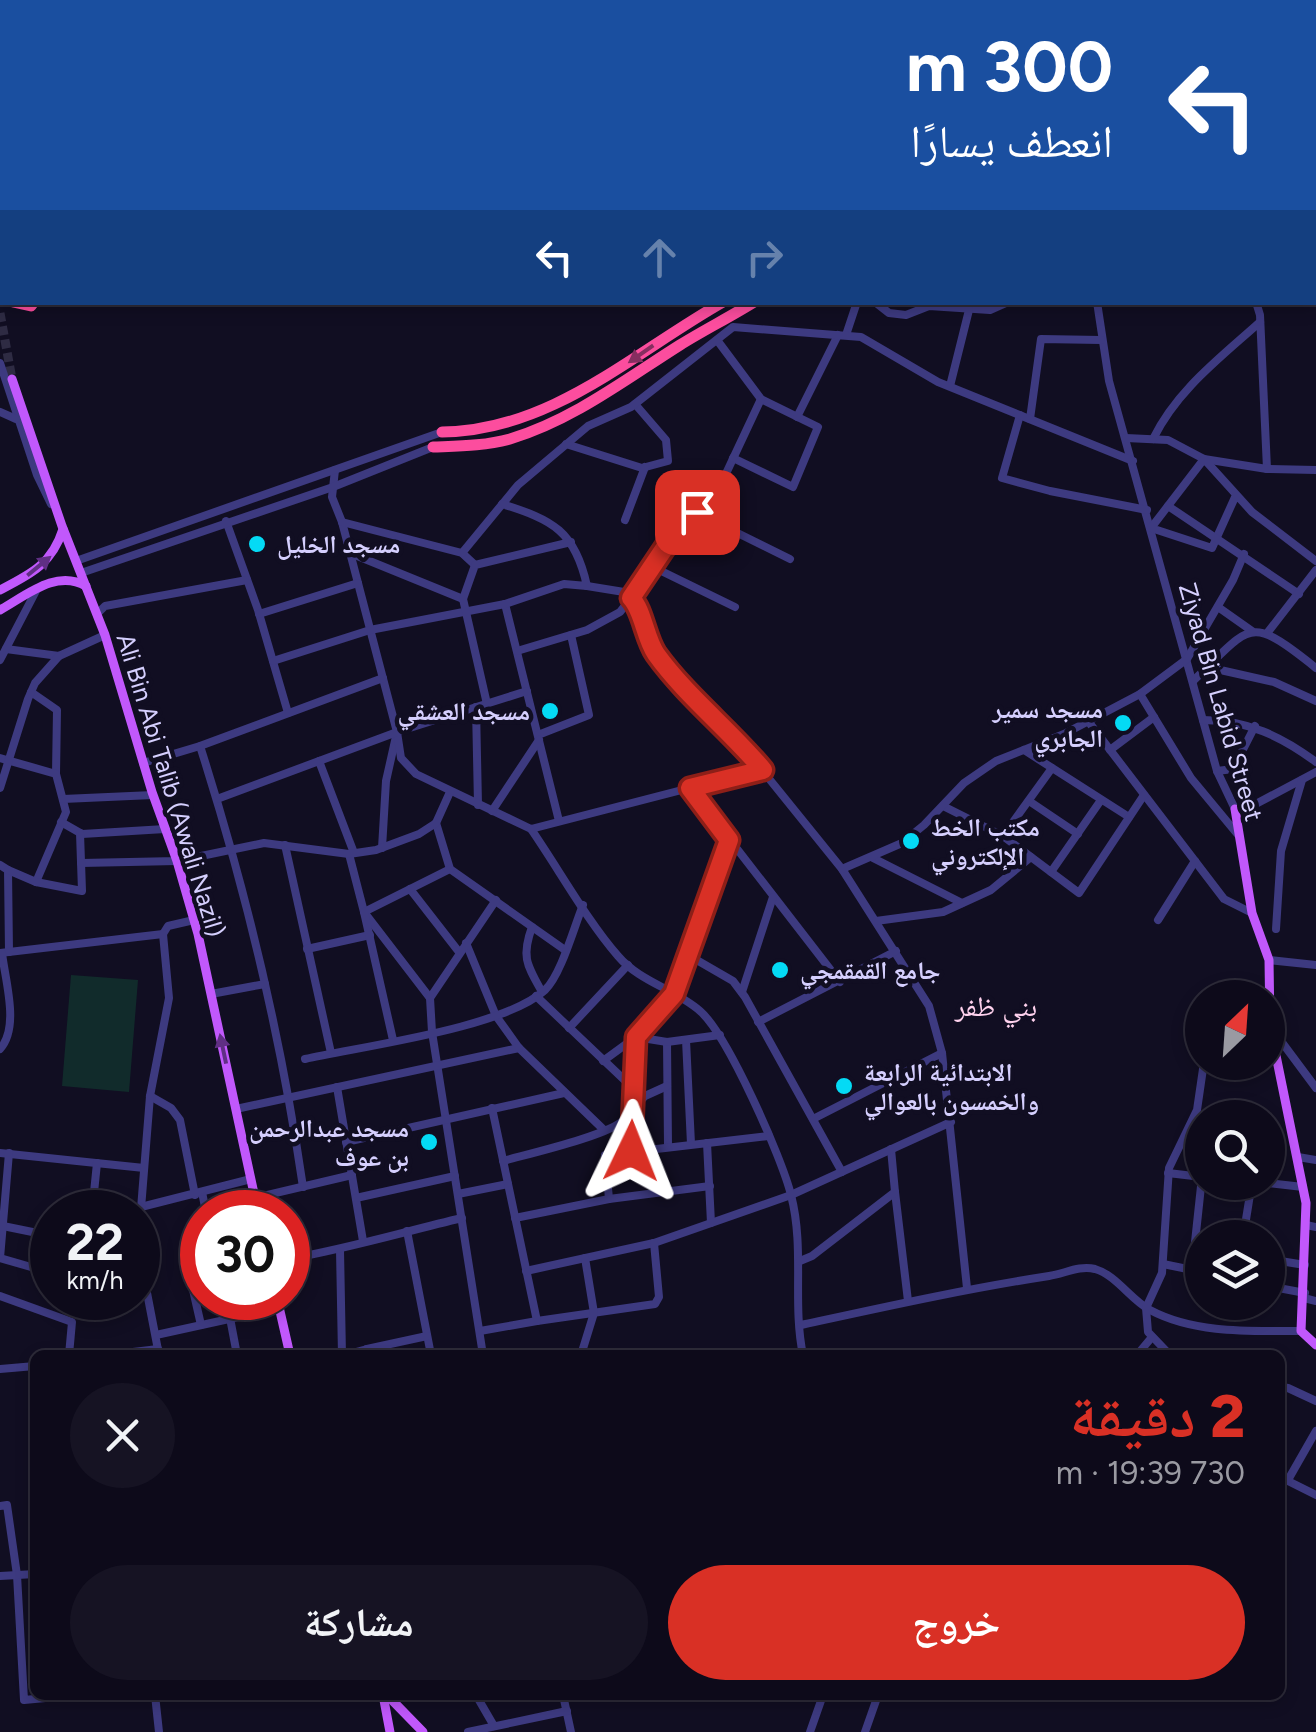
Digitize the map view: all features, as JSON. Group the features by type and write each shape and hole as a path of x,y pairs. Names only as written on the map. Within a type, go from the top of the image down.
{"highway":[{"path":"442,432 496,426 574,396 718,305"},
{"path":"433,447 510,439 551,423 621,385 749,305"}],"main road":[{"name":"Ali Bin Abi Talib (Awali Nazil)","path":"12,379 105,635 177,861 194,920 253,1190"},
{"path":"0,590 48,562 63,528"},
{"path":"0,610 66,577 86,586"},
{"name":"Ziyad Bin Labid Street","path":"1234,808 1252,913 1270,960 1269,980"},
{"name":"Ziyad Bin Labid Street","path":"1282,1080 1311,1226 1300,1331"},
{"path":"282,1320 289,1350"},
{"path":"1300,1331 1316,1345"},
{"path":"386,1700 390,1732"},
{"path":"390,1700 423,1732"}],"street":[{"path":"797,417 856,305"},
{"path":"881,305 899,315 939,305"},
{"path":"952,305 969,310 995,310 1003,305"},
{"name":"Ziyad Bin Labid Street","path":"1097,305 1108,380 1217,771 1234,808"},
{"path":"1257,305 1267,469"},
{"path":"950,386 969,310"},
{"path":"1153,439 1164,416 1189,385 1260,322"},
{"path":"462,553 518,485 566,444 588,426 635,404 733,327 861,336 950,386 1132,461"},
{"path":"1030,419 1041,339 1101,340"},
{"path":"717,340 761,399 818,427 794,487 733,458"},
{"path":"0,363 36,475 63,528"},
{"path":"517,650 587,630 620,612 678,528 714,497 761,399"},
{"path":"566,444 645,467 668,461 666,440 635,404"},
{"path":"0,412 16,418"},
{"path":"1020,415 1002,478 1050,492 1146,510"},
{"path":"76,561 442,432"},
{"path":"1126,438 1168,440 1204,460 1252,512 1316,561"},
{"path":"81,573 333,487 433,447"},
{"path":"1204,460 1267,469 1316,470"},
{"path":"1204,460 1152,528 1212,548 1236,494"},
{"path":"625,520 645,467"},
{"path":"335,470 334,506 342,522 401,758 416,774 531,829 618,957 650,982 702,1013 720,1035 780,1156 791,1194 800,1239 802,1350"},
{"path":"502,504 538,516 571,542 581,557 587,586"},
{"path":"1168,506 1299,594"},
{"path":"697,512 790,559"},
{"path":"226,521 288,714"},
{"path":"342,522 462,553 476,565"},
{"path":"476,565 571,542"},
{"path":"350,553 464,604"},
{"path":"842,869 874,858 902,842 996,761 1088,722 1140,694 1187,658 1244,554"},
{"path":"476,565 464,604 487,704"},
{"path":"653,568 735,607"},
{"path":"1268,632 1299,594 1313,584 1316,570"},
{"path":"97,614 104,606 248,580"},
{"path":"259,614 358,583"},
{"path":"273,661 464,604 505,604 564,584 624,592 631,598 655,653 763,770 842,869 929,1006 942,1053 967,1288"},
{"path":"0,660 38,590"},
{"path":"505,604 559,821"},
{"path":"1218,607 1252,632"},
{"path":"1193,681 1239,636 1252,632 1268,632 1316,668"},
{"path":"0,788 4,760 31,692 59,656 105,635"},
{"path":"492,811 538,737 589,715 571,635"},
{"path":"6,649 59,656"},
{"path":"1207,667 1274,682 1316,702"},
{"path":"143,763 200,746 383,678"},
{"path":"31,692 57,710 56,774 66,812 36,882"},
{"path":"217,798 397,732 527,692"},
{"path":"1140,694 1191,778 1239,836"},
{"path":"476,707 478,805"},
{"path":"1110,750 1154,717"},
{"path":"1202,720 1255,726 1316,762"},
{"path":"1088,722 1224,899 1252,913"},
{"path":"1217,771 1233,768 1255,726"},
{"path":"382,848 386,781 397,732"},
{"path":"200,746 233,848 265,984 290,1097 302,1186"},
{"path":"1024,750 1128,817"},
{"path":"4,760 56,774"},
{"path":"319,760 352,854 394,1040"},
{"path":"1003,836 1052,768"},
{"path":"531,829 763,770"},
{"path":"1234,808 1252,806 1316,772"},
{"path":"1276,929 1281,851 1302,780"},
{"path":"690,788 840,982"},
{"path":"81,863 177,861 264,843 352,854 419,834 436,823 450,792"},
{"path":"63,799 153,795"},
{"path":"943,806 1003,836 1079,893 1144,795"},
{"path":"1052,872 1101,800"},
{"path":"1029,801 1078,834"},
{"path":"62,822 80,833 165,828"},
{"path":"436,823 450,870 564,950"},
{"path":"0,1048 10,1027 4,953 4,868 36,882 82,892 80,833"},
{"path":"603,1061 636,1037 674,994 729,840"},
{"path":"285,845 331,1053"},
{"path":"876,921 943,912 991,890 1032,857"},
{"path":"874,858 962,903"},
{"path":"1158,920 1195,861"},
{"path":"364,912 450,870"},
{"path":"410,889 460,952"},
{"path":"742,992 773,897"},
{"path":"430,998 496,900"},
{"path":"306,1059 496,1016 539,994 552,980 583,905"},
{"path":"364,912 430,998 432,1032 483,1350"},
{"path":"142,1190 150,1096 169,998 163,934 168,926 194,920"},
{"path":"532,927 524,949 539,994 634,1089"},
{"path":"4,953 163,934"},
{"path":"307,949 370,935"},
{"path":"466,943 496,1016 519,1048 604,1130"},
{"path":"758,1022 896,951"},
{"path":"688,955 733,982 742,992 842,1172"},
{"path":"1270,960 1316,965"},
{"path":"569,1028 628,965"},
{"path":"211,994 265,984"},
{"path":"636,1037 667,1042 720,1035"},
{"path":"631,1151 636,1037"},
{"path":"686,1040 691,1144"},
{"path":"667,1042 668,1146"},
{"path":"1285,1046 1316,1088"},
{"path":"236,1109 519,1048"},
{"path":"813,1119 942,1053"},
{"path":"1165,1350 1148,1332 1146,1308 1160,1282 1163,1264 1168,1174 1197,1110 1201,1080"},
{"path":"503,1161 624,1122 645,1096 668,1086"},
{"path":"337,1087 364,1240"},
{"path":"346,1142 564,1092"},
{"path":"150,1096 171,1108 180,1120 198,1190"},
{"path":"492,1108 536,1321"},
{"path":"526,1271 654,1243 791,1194 951,1122"},
{"path":"609,1200 606,1155 769,1136"},
{"path":"707,1142 711,1223"},
{"path":"891,1149 908,1301"},
{"path":"30,1267 0,1258 4,1153 144,1168"},
{"path":"1298,1157 1316,1160"},
{"path":"94,1190 97,1163"},
{"path":"1168,1174 1202,1177 1200,1220"},
{"path":"286,1190 352,1175"},
{"path":"356,1198 455,1176"},
{"path":"214,1190 251,1180"},
{"path":"458,1194 508,1184"},
{"path":"1285,1185 1303,1187"},
{"path":"515,1218 710,1186"},
{"path":"800,1261 895,1192"},
{"path":"310,1255 462,1218"},
{"path":"3,1226 30,1232"},
{"path":"407,1231 430,1350"},
{"path":"480,1331 656,1304 654,1243"},
{"path":"340,1250 343,1350"},
{"path":"583,1350 594,1313 585,1258"},
{"path":"1285,1262 1306,1265"},
{"path":"1163,1264 1185,1268"},
{"path":"801,1326 967,1288 1096,1269 1146,1308 1171,1319 1236,1331 1300,1331"},
{"path":"1285,1291 1316,1301"},
{"path":"0,1296 72,1322 69,1350"},
{"path":"153,1320 158,1350"},
{"path":"200,1320 201,1325"},
{"path":"156,1335 222,1320"},
{"path":"230,1320 236,1350"},
{"path":"375,1350 427,1336"},
{"path":"1142,1350 1152,1337"},
{"path":"0,1369 30,1366"},
{"path":"1288,1388 1316,1400"},
{"path":"1285,1478 1316,1432"},
{"path":"1285,1480 1316,1495"},
{"path":"0,1506 7,1506 24,1700 30,1699"},
{"path":"0,1576 30,1574"},
{"path":"20,1639 30,1638"},
{"path":"156,1700 159,1732"},
{"path":"479,1700 494,1726"},
{"path":"564,1700 571,1732"},
{"path":"810,1732 821,1700"},
{"path":"865,1732 876,1700"},
{"path":"468,1732 567,1711"}],"green space":[{"path":"71,975 138,980 129,1092 62,1086"}],"tunnel":[{"path":"0,313 12,379"}],"place":[{"name":"مسجد الخليل","path":"257,544"},
{"name":"مسجد العشقي","path":"550,711"},
{"name":"مسجد سمير الجابري","path":"1123,723"},
{"name":"مكتب الخط الإلكتروني","path":"911,841"},
{"name":"جامع القمقمجي","path":"780,970"},
{"name":"الابتدائية الرابعة والخمسون بالعوالي","path":"844,1086"},
{"name":"مسجد عبدالرحمن بن عوف","path":"429,1142"}],"district":[{"name":"بني ظفر","path":"996,1006"}],"route":[{"path":"631,1151 636,1037 674,994 729,840 690,788 763,770 655,653 631,598 678,528 697,512"}]}
